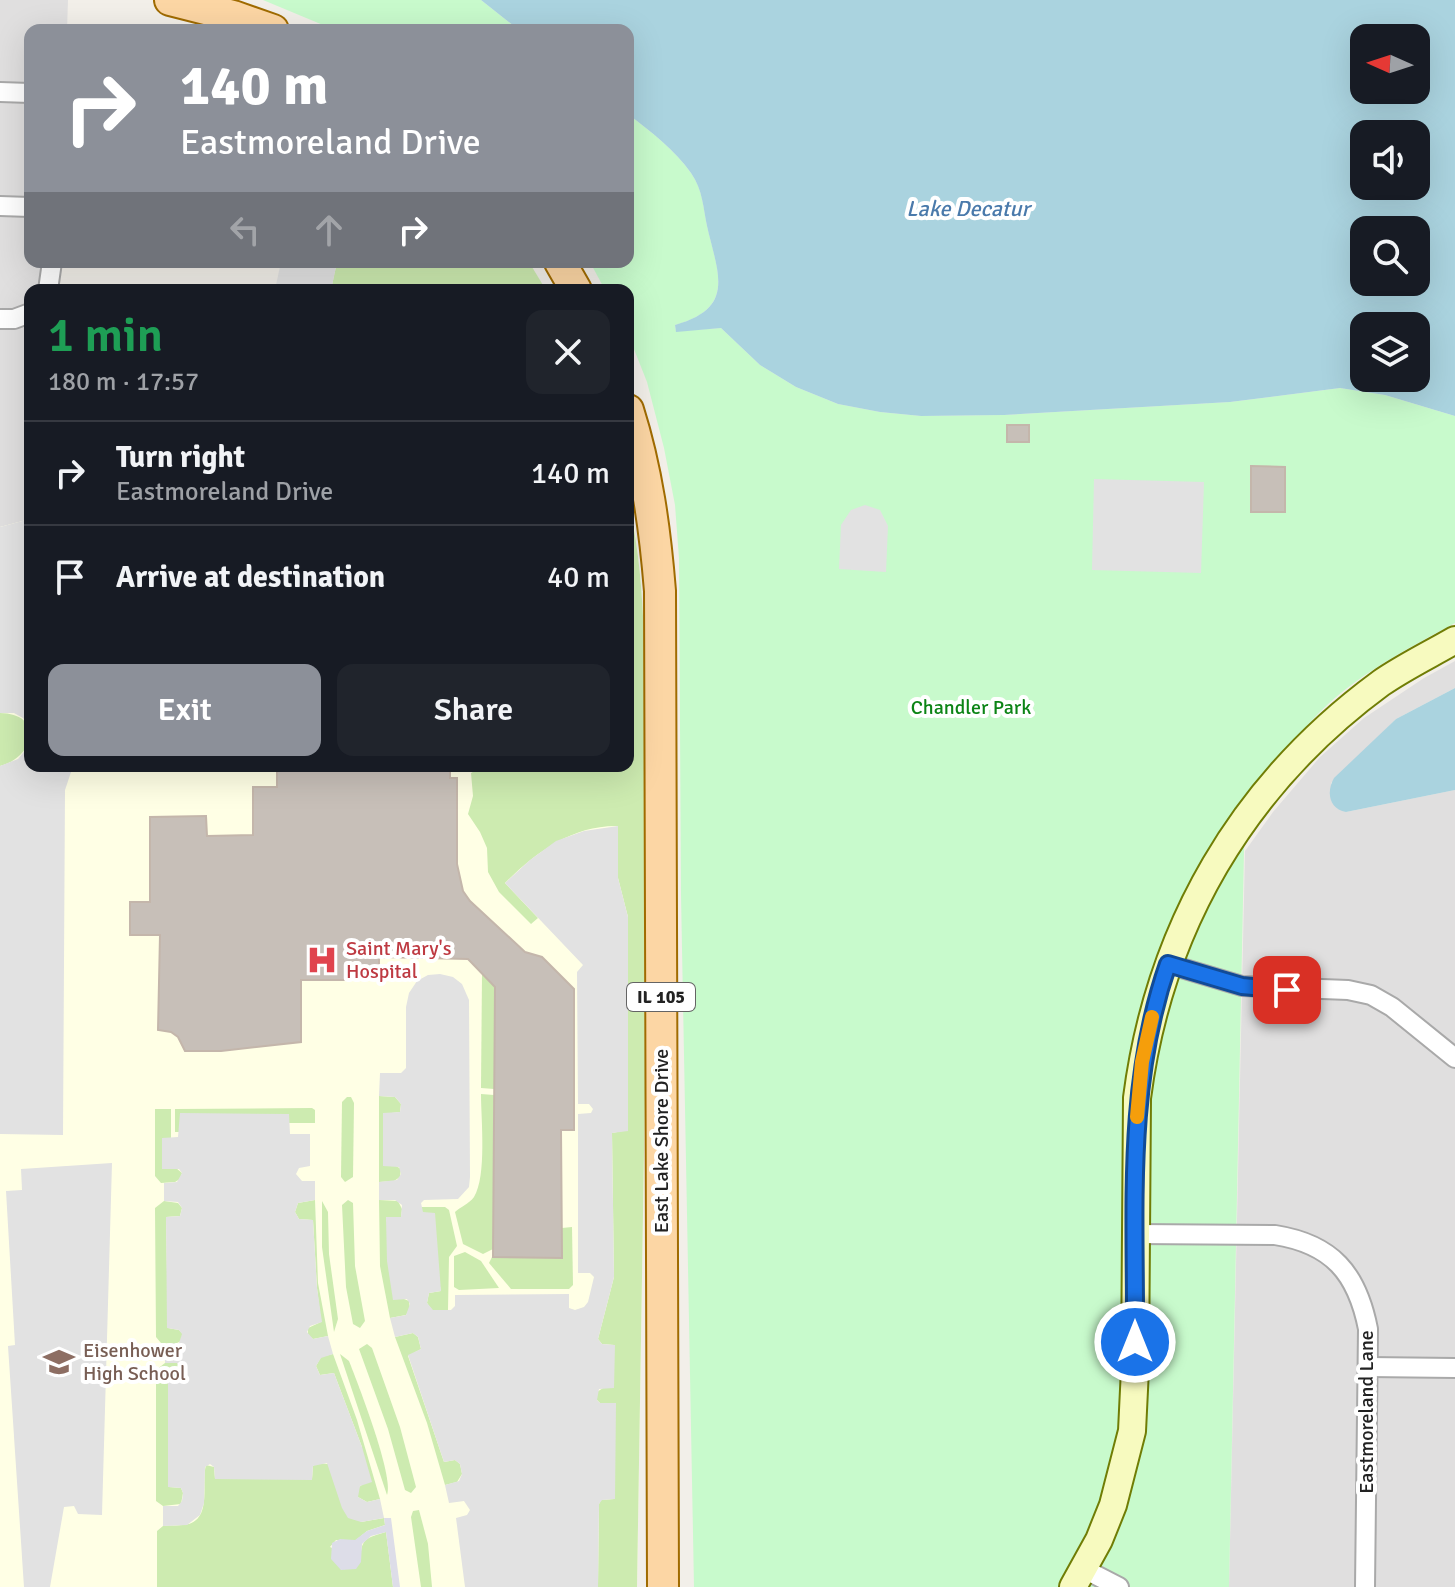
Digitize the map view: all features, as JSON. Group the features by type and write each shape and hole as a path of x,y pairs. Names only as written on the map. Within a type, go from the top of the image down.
{"main road":[{"path":"170,0 256,24"},
{"name":"East Lake Shore Drive","path":"634,430 655,523 660,591 663,1587"}],"street":[{"path":"0,92 24,93"},
{"path":"0,206 24,207"},
{"path":"0,319 24,315"},
{"path":"1119,1587 1078,1578 1113,1505 1132,1431 1137,1098 1150,1026 1168,964 1191,908 1207,880 1245,819 1286,769 1334,721 1384,681 1455,640"},
{"path":"1168,964 1242,986 1348,990 1371,995 1392,1007 1455,1058"},
{"name":"Eastmoreland Lane","path":"1136,1234 1275,1235 1296,1238 1314,1246 1343,1268 1355,1286 1368,1329 1365,1587"},
{"path":"1368,1367 1455,1368"}],"shaded area":[{"path":"0,0 68,0 67,24 24,24 24,268 60,268 59,284 24,284 24,521 0,527"},
{"path":"280,268 336,268 332,284 276,284"},
{"path":"1094,479 1204,482 1201,573 1092,570"},
{"path":"865,505 880,510 888,526 886,572 839,569 841,525 851,510"},
{"name":"Saint Mary's Hospital","path":"24,521 24,772 634,772 634,525 644,636 645,1090 637,1587 0,1587 0,527"},
{"path":"24,521 24,719 14,713 0,713 0,527"},
{"path":"1455,661 1455,688 1396,719 1331,783 1346,812 1455,790 1455,1587 1229,1587 1245,851 1273,812 1320,757 1364,718"},
{"path":"24,752 24,772 71,772 65,790 63,1135 0,1134 0,766 18,759"},
{"path":"618,826 618,878 628,917 628,1131 612,1133 614,1277 598,1339 602,1344 615,1345 614,1388 599,1389 597,1400 600,1403 616,1403 615,1499 602,1500 599,1504 598,1587 465,1587 456,1518 467,1515 470,1510 464,1501 449,1503 445,1485 459,1481 462,1474 460,1464 455,1460 444,1462 408,1355 421,1349 418,1337 413,1333 395,1337 390,1318 406,1315 410,1304 407,1299 393,1300 387,1261 386,1217 401,1217 402,1205 395,1200 379,1200 379,1182 397,1180 401,1174 399,1167 383,1166 383,1113 400,1112 401,1104 395,1097 379,1096 380,1073 401,1073 406,1068 406,1007 409,993 417,981 428,975 440,974 453,977 462,984 469,1000 469,1187 458,1199 424,1200 421,1203 423,1212 435,1213 441,1291 429,1293 427,1303 433,1310 451,1310 455,1306 455,1295 569,1294 569,1308 584,1307 594,1277 590,1273 578,1273 578,1114 591,1113 593,1109 589,1104 578,1104 577,972 583,965 505,883 556,841 584,831"},
{"path":"180,1113 289,1114 290,1134 310,1134 310,1166 299,1168 296,1174 302,1181 315,1181 315,1200 298,1203 295,1212 299,1219 313,1220 322,1322 310,1326 307,1332 313,1339 328,1336 333,1354 321,1358 316,1366 320,1375 334,1373 362,1447 372,1482 360,1486 358,1497 367,1502 380,1499 384,1518 361,1522 348,1518 327,1463 313,1466 312,1480 215,1479 214,1467 210,1464 205,1467 204,1503 200,1515 187,1525 163,1526 163,1506 178,1506 183,1493 181,1488 168,1487 168,1381 182,1380 183,1371 177,1363 165,1363 165,1344 179,1343 182,1334 179,1330 167,1328 166,1217 180,1216 182,1208 178,1202 164,1201 164,1183 177,1182 182,1173 179,1169 162,1169 162,1138 178,1137"},
{"name":"Eisenhower High School","path":"112,1163 102,1515 78,1514 74,1506 64,1507 50,1587 24,1587 8,1346 15,1345 6,1191 22,1190 21,1169"},
{"path":"384,1518 391,1518 400,1587 393,1587 386,1532 371,1536 362,1544 361,1562 356,1569 341,1570 331,1559 332,1543 340,1539 355,1540 367,1531 385,1525"}],"green space":[{"path":"263,0 481,0 511,24 321,24"},
{"name":"Chandler Park","path":"634,119 662,141 695,179 718,273 715,299 694,318 675,325 676,331 721,328 760,365 796,387 838,404 921,416 1004,415 1230,402 1340,388 1350,392 1385,395 1455,416 1455,623 1382,664 1347,688 1288,747 1245,802 1229,1587 694,1587 681,895 679,558 675,505 664,448 647,382 634,349 634,284 602,284 593,268 634,268"},
{"path":"336,268 533,268 542,284 332,284"},
{"path":"634,530 644,636 645,1090 637,1587 598,1587 599,1504 601,1500 614,1499 615,1403 600,1403 597,1400 614,1345 602,1344 598,1339 614,1277 612,1133 628,1130 628,917 618,878 618,826 586,830 556,842 505,883 538,918 531,924 499,892 488,872 487,848 468,814 473,796 471,773 634,772"},
{"path":"0,713 24,720 24,750 12,761 0,766"},
{"path":"482,974 495,987 494,1089 481,1088"},
{"path":"481,1094 494,1095 493,1249 483,1254 463,1244 455,1212 474,1197 481,1176"},
{"path":"379,1096 395,1097 401,1104 400,1112 383,1114 383,1166 401,1169 400,1177 394,1181 379,1182"},
{"path":"351,1097 354,1103 353,1177 345,1182 341,1177 342,1102"},
{"path":"155,1109 171,1109 171,1138 163,1138 176,1168 182,1173 175,1182 161,1183 155,1176"},
{"path":"175,1109 315,1110 315,1123 289,1123 289,1115 180,1114 180,1132 175,1132"},
{"path":"315,1200 318,1283 328,1336 313,1339 308,1335 308,1328 321,1322 313,1220 299,1219 295,1212 298,1203"},
{"path":"348,1200 353,1203 355,1266 365,1321 360,1328 353,1324 346,1287 342,1205"},
{"path":"379,1200 398,1201 402,1209 401,1217 386,1218 404,1299 409,1301 410,1309 406,1315 390,1318 380,1266"},
{"path":"164,1201 178,1203 182,1208 180,1216 166,1217 168,1328 183,1334 181,1341 175,1344 161,1343 156,1337 155,1208"},
{"path":"322,1201 328,1212 329,1254 338,1319 334,1332 322,1247"},
{"path":"421,1207 445,1207 449,1210 457,1246 449,1257 448,1310 432,1310 427,1303 429,1293 441,1291"},
{"path":"572,1227 573,1285 569,1289 511,1289 489,1263 493,1255"},
{"path":"465,1252 481,1261 499,1288 459,1290 454,1287 454,1256"},
{"path":"413,1333 418,1337 421,1349 408,1356 444,1462 455,1460 460,1464 462,1474 457,1482 445,1485 427,1423 395,1337"},
{"path":"367,1344 372,1348 400,1427 416,1487 411,1493 405,1490 388,1429 359,1349"},
{"path":"333,1354 357,1420 380,1499 367,1502 358,1497 358,1488 363,1484 362,1447 334,1373 320,1375 316,1366 321,1357"},
{"path":"340,1354 349,1361 374,1430 385,1469 387,1495"},
{"path":"165,1363 177,1363 183,1371 182,1380 169,1381 169,1487 181,1488 183,1493 181,1504 163,1506 156,1501 156,1370"},
{"path":"317,1463 328,1464 361,1522 384,1518 385,1525 367,1531 356,1540 336,1540 330,1547 361,1561 366,1540 386,1532 393,1587 157,1587 157,1531 163,1526 189,1524 201,1514 206,1465 214,1467 215,1479 312,1479 313,1466"},
{"path":"419,1510 428,1544 432,1587 421,1587 411,1517 413,1511"}],"water":[{"name":"Lake Decatur","path":"481,0 1455,0 1455,416 1366,392 1430,392 1430,312 1350,312 1350,390 1340,388 1230,402 1004,415 921,416 838,404 796,387 760,365 721,328 676,332 675,325 694,318 715,299 718,274 698,186 670,149 634,119 634,24 511,24"},
{"path":"1455,688 1455,790 1346,812 1333,804 1330,794 1334,778 1396,719"}],"building":[{"path":"1007,425 1029,425 1029,442 1007,442"},
{"path":"1251,466 1285,467 1285,512 1251,512"},
{"name":"Saint Mary's Hospital","path":"277,772 450,772 450,778 457,778 457,864 463,891 525,952 542,957 574,989 574,1130 561,1130 562,1258 493,1257 495,987 468,959 379,957 379,980 301,980 301,1042 221,1051 185,1051 178,1037 171,1032 158,1030 160,935 130,935 130,902 150,902 150,817 206,816 207,836 253,835 253,787 277,787"}],"slow traffic":[{"path":"1137,1117 1142,1062 1152,1017"}],"place":[{"name":"Saint Mary's Hospital","path":"322,960"},
{"name":"Eisenhower High School","path":"59,1362"}],"route":[{"path":"1135,1342 1137,1098 1150,1026 1168,964 1242,986 1287,990"}]}
